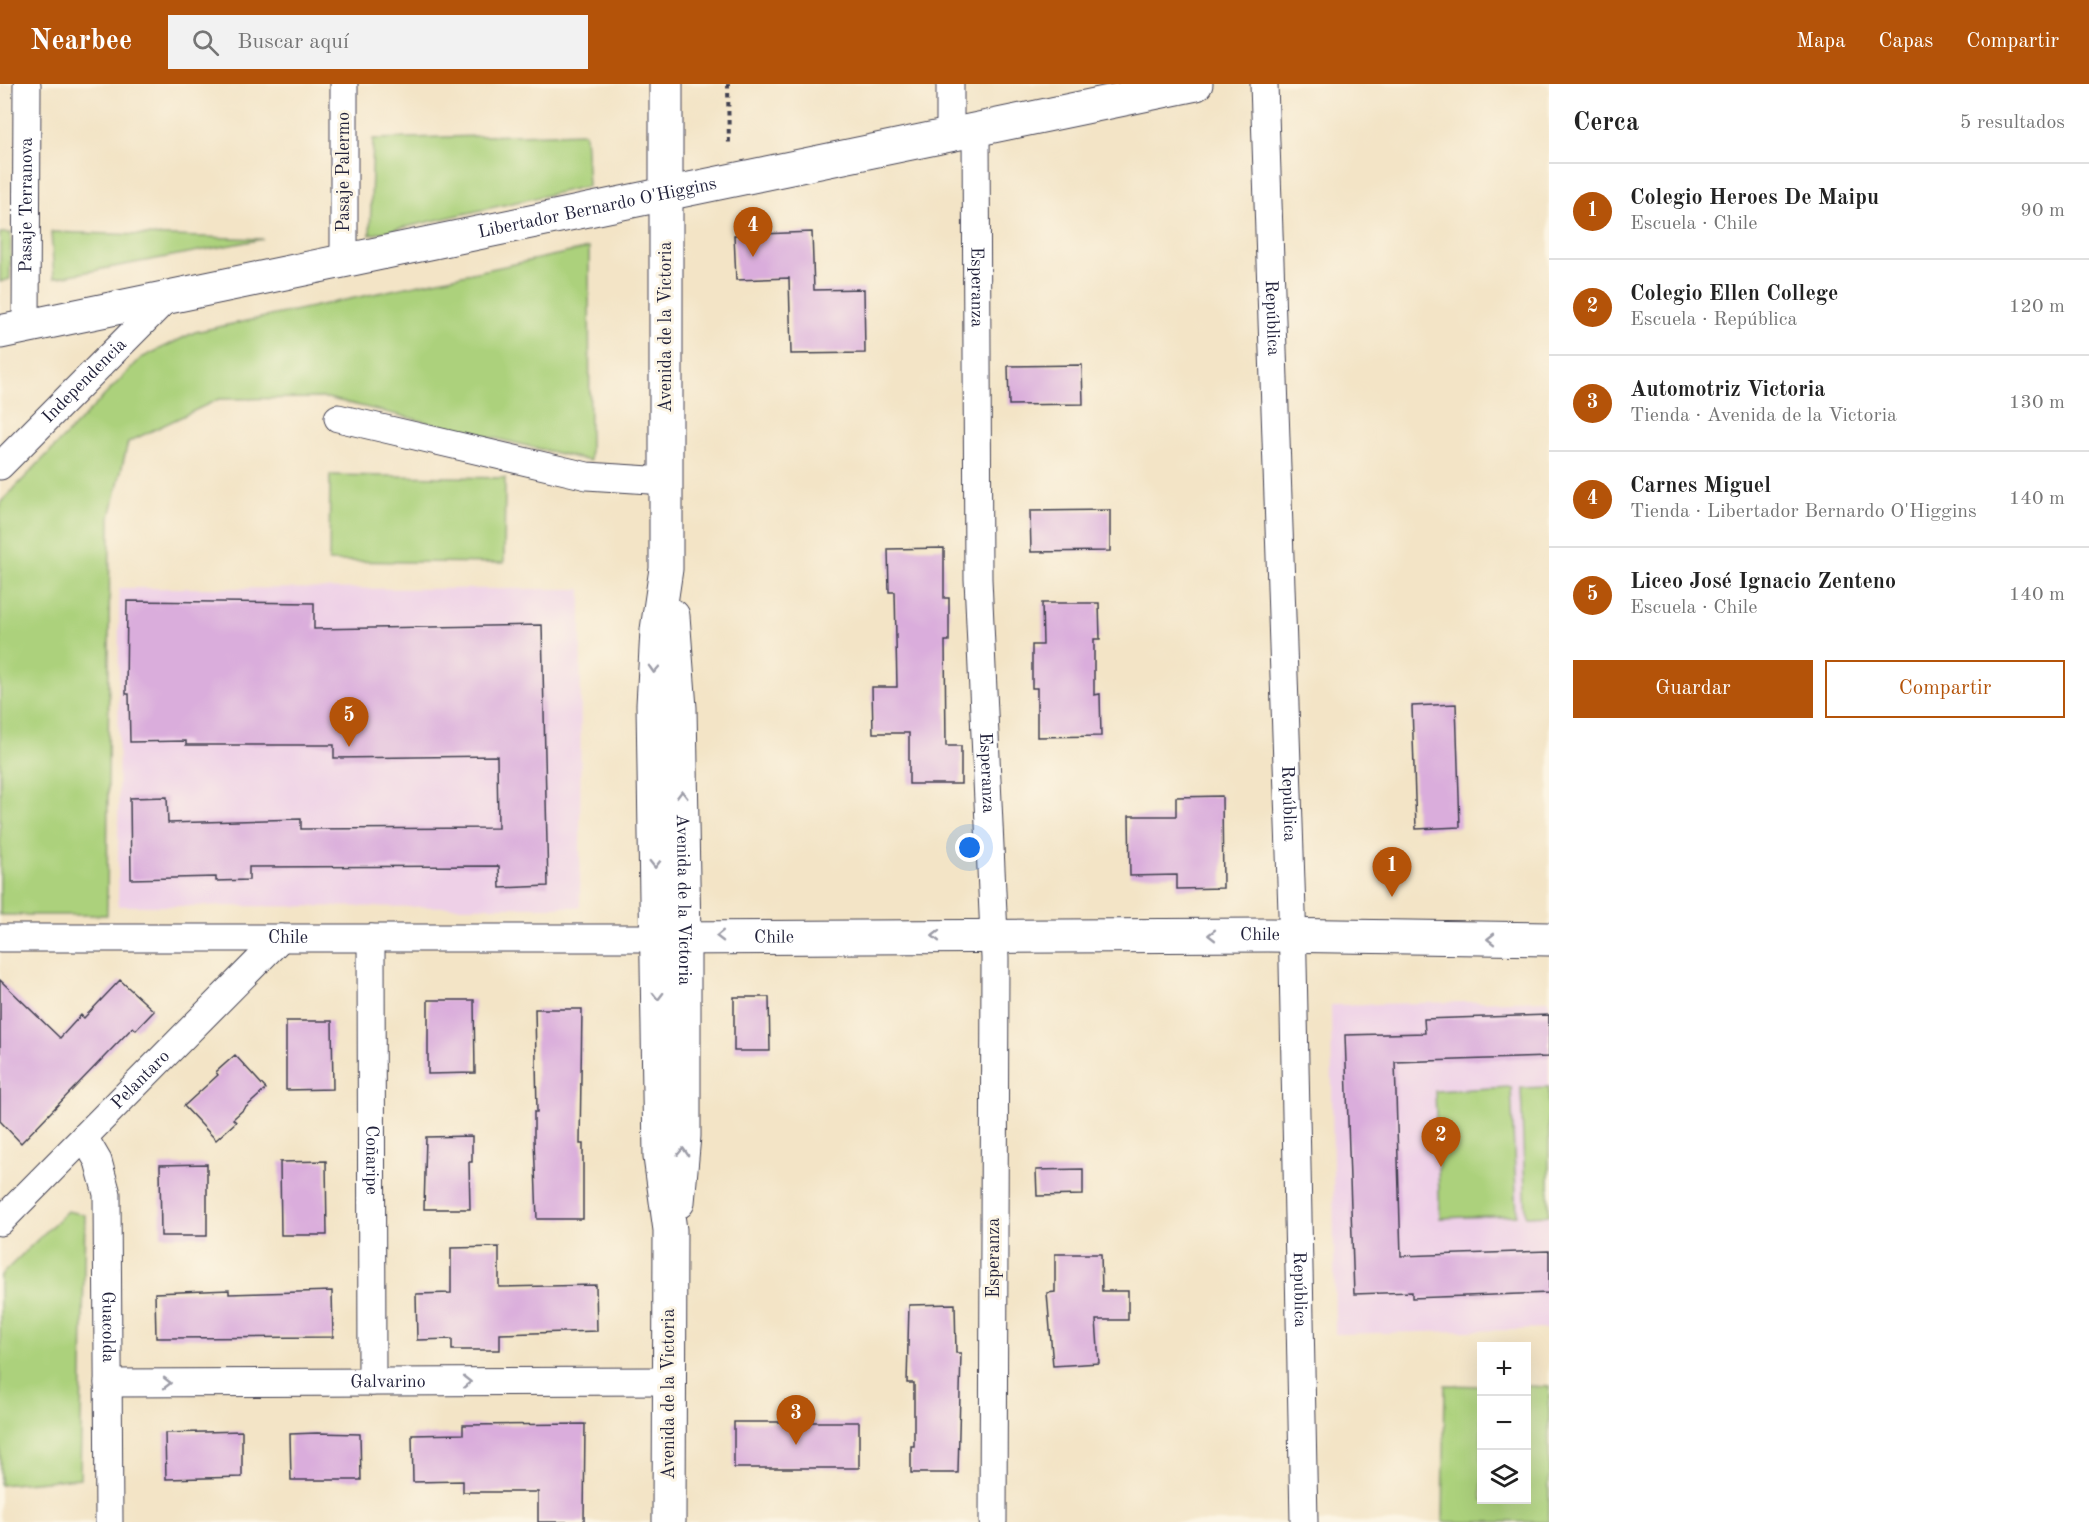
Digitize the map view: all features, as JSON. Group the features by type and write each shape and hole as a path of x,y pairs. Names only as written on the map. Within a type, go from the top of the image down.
{"street":[{"name":"Pasaje Terranova","path":"13,330 27,84"},
{"name":"Pasaje Palermo","path":"344,84 344,260"},
{"name":"Avenida de la Victoria","path":"666,84 666,569 657,630 653,705 670,937 660,1157 670,1230 669,1522"},
{"name":"Esperanza","path":"950,84 963,134 981,674 995,935 993,1522"},
{"name":"Libertador Bernardo O'Higgins","path":"13,330 1196,84"},
{"name":"República","path":"1264,84 1292,937 1304,1522"},
{"name":"Independencia","path":"0,466 168,297"},
{"path":"338,418 587,476 666,481"},
{"name":"Chile","path":"0,938 995,935 1549,939"},
{"name":"Pelantaro","path":"0,1222 281,938"},
{"name":"Coñaripe","path":"371,938 372,1382"},
{"name":"Guacolda","path":"84,1137 98,1161 106,1194 109,1522"},
{"name":"Galvarino","path":"108,1383 669,1381"}],"path":[{"path":"728,84 730,181"}],"shaded area":[{"path":"119,588 581,589 580,907 118,906"},
{"path":"1549,1000 1549,1329 1335,1334 1331,1005"}],"green space":[{"path":"585,133 588,186 370,235 373,139"},
{"path":"51,232 263,239 54,278"},
{"path":"0,233 11,233 10,279 0,282"},
{"path":"589,248 590,461 327,398 219,399 128,442 110,517 107,915 0,915 0,503 141,358 195,332"},
{"path":"330,475 505,478 504,563 329,561"},
{"path":"1511,1087 1517,1215 1440,1218 1435,1091"},
{"path":"1549,1087 1549,1215 1526,1216 1521,1088"},
{"path":"67,1211 85,1215 80,1478 0,1485 0,1276"},
{"path":"1445,1385 1477,1386 1477,1504 1531,1504 1531,1386 1549,1387 1549,1522 1443,1522"}],"building":[{"path":"812,232 814,290 864,289 865,353 791,354 789,278 736,280 734,235"},
{"path":"1082,365 1083,404 1009,405 1008,366"},
{"path":"1110,510 1110,551 1031,552 1030,511"},
{"path":"944,548 944,598 949,598 949,641 945,641 946,746 961,746 961,784 909,784 909,733 873,733 872,687 897,687 895,592 889,592 888,549"},
{"path":"127,601 314,603 314,629 542,625 548,886 500,888 499,866 249,867 249,880 216,881 216,877 131,879 130,798 167,797 168,823 301,819 301,829 498,828 497,756 334,758 334,745 186,745 186,741 130,742 129,694 126,694"},
{"path":"1042,603 1099,603 1100,639 1094,639 1094,695 1100,694 1101,736 1037,737 1037,688 1032,688 1032,645 1043,645"},
{"path":"1456,704 1460,827 1416,829 1412,706"},
{"path":"1222,796 1223,888 1177,889 1177,875 1130,876 1129,816 1176,816 1176,797"},
{"path":"0,980 60,1038 81,1015 84,1018 120,980 154,1011 136,1030 133,1027 21,1143 0,1121"},
{"path":"734,997 769,997 770,1051 734,1051"},
{"path":"428,1000 474,1000 475,1073 428,1074"},
{"path":"535,1009 582,1009 580,1144 583,1144 583,1219 537,1219 534,1139 534,1112 537,1112"},
{"path":"1549,1015 1549,1057 1395,1062 1401,1256 1549,1251 1549,1293 1412,1298 1412,1292 1354,1294 1345,1035 1425,1033 1424,1019"},
{"path":"286,1021 332,1021 333,1089 286,1090"},
{"path":"235,1055 266,1089 233,1119 236,1122 216,1140 184,1106 218,1075 216,1072"},
{"path":"472,1136 472,1162 469,1162 470,1209 424,1209 426,1137"},
{"path":"326,1161 327,1235 281,1235 280,1162"},
{"path":"207,1164 207,1236 161,1236 160,1165"},
{"path":"1083,1169 1083,1195 1037,1196 1036,1170"},
{"path":"499,1247 499,1287 596,1285 597,1331 500,1334 500,1350 452,1350 452,1339 417,1340 416,1294 451,1293 451,1248"},
{"path":"1055,1254 1101,1254 1102,1291 1128,1291 1128,1320 1096,1320 1099,1363 1053,1366 1047,1293 1055,1292"},
{"path":"229,1290 229,1294 332,1291 333,1337 156,1338 155,1293"},
{"path":"955,1304 956,1353 961,1353 958,1473 911,1473 911,1446 914,1446 914,1383 907,1383 909,1305"},
{"path":"734,1422 859,1422 859,1468 734,1468"},
{"path":"585,1424 584,1522 538,1522 538,1492 463,1492 463,1481 413,1482 412,1435 463,1434 463,1425"},
{"path":"242,1431 242,1477 166,1479 165,1433"},
{"path":"290,1434 360,1434 361,1480 291,1480"}],"place":[{"name":"Carnes Miguel","path":"753,257"},
{"name":"Liceo José Ignacio Zenteno","path":"349,747"},
{"name":"Colegio Heroes De Maipu","path":"1392,897"},
{"name":"Colegio Ellen College","path":"1441,1167"},
{"name":"Automotriz Victoria","path":"796,1445"}]}
